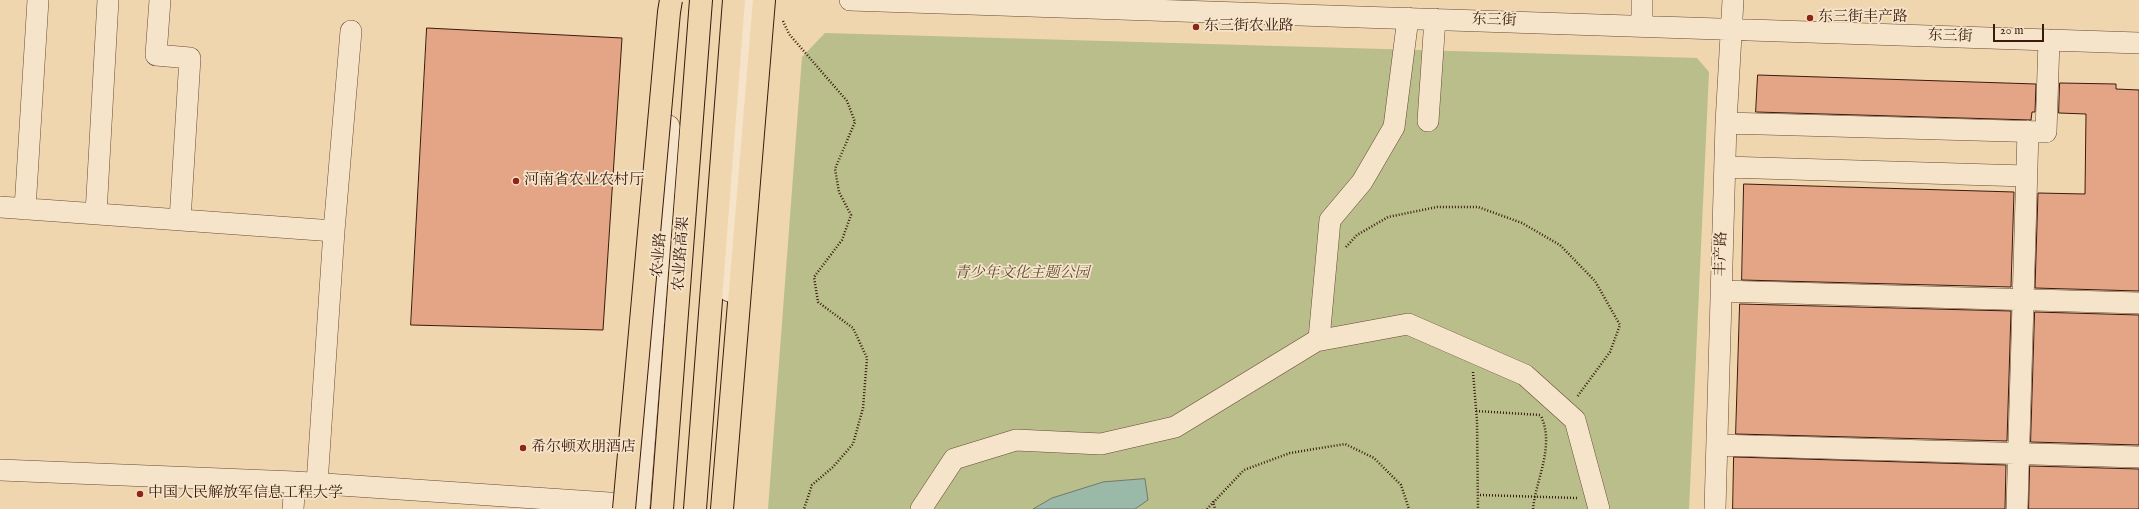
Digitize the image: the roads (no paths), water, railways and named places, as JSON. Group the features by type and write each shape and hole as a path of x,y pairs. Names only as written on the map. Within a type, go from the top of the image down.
{"highway":[{"path":"634,508 671,0"},
{"name":"农业路高架","path":"662,509 701,0"},
{"path":"695,509 734,0"},
{"path":"722,509 764,0"}],"street":[{"path":"25,209 38,0"},
{"path":"96,214 108,0"},
{"path":"160,0 156,55 190,58 180,220"},
{"name":"农业路","path":"634,508 678,0"},
{"path":"712,509 752,0"},
{"name":"东三街","path":"850,0 1202,6 1408,18 2139,43"},
{"path":"1642,0 1642,26"},
{"name":"丰产路","path":"1715,509 1726,123 1733,0"},
{"path":"1318,339 1330,220 1362,182 1394,127 1408,18"},
{"path":"1428,121 1435,19"},
{"path":"317,484 334,231 351,31"},
{"path":"1726,123 2046,132 2049,40"},
{"path":"2017,509 2028,132"},
{"path":"1725,167 2026,176"},
{"path":"0,207 334,231"},
{"path":"1721,291 2139,303"},
{"path":"921,509 954,459 1016,440 1101,444 1175,427 1316,341 1408,324 1525,375 1575,420 1598,504"},
{"path":"1717,444 2139,457"},
{"path":"0,470 295,482 634,508"},
{"path":"293,509 295,482"}],"place":[{"name":"东三街丰产路","path":"1810,18"},
{"name":"东三街农业路","path":"1196,27"},
{"name":"河南省农业农村厅","path":"516,181"},
{"name":"希尔顿欢朋酒店","path":"523,448"},
{"name":"中国人民解放军信息工程大学","path":"140,494"}],"park label":[{"name":"青少年文化主题公园","path":"1022,274"}]}
